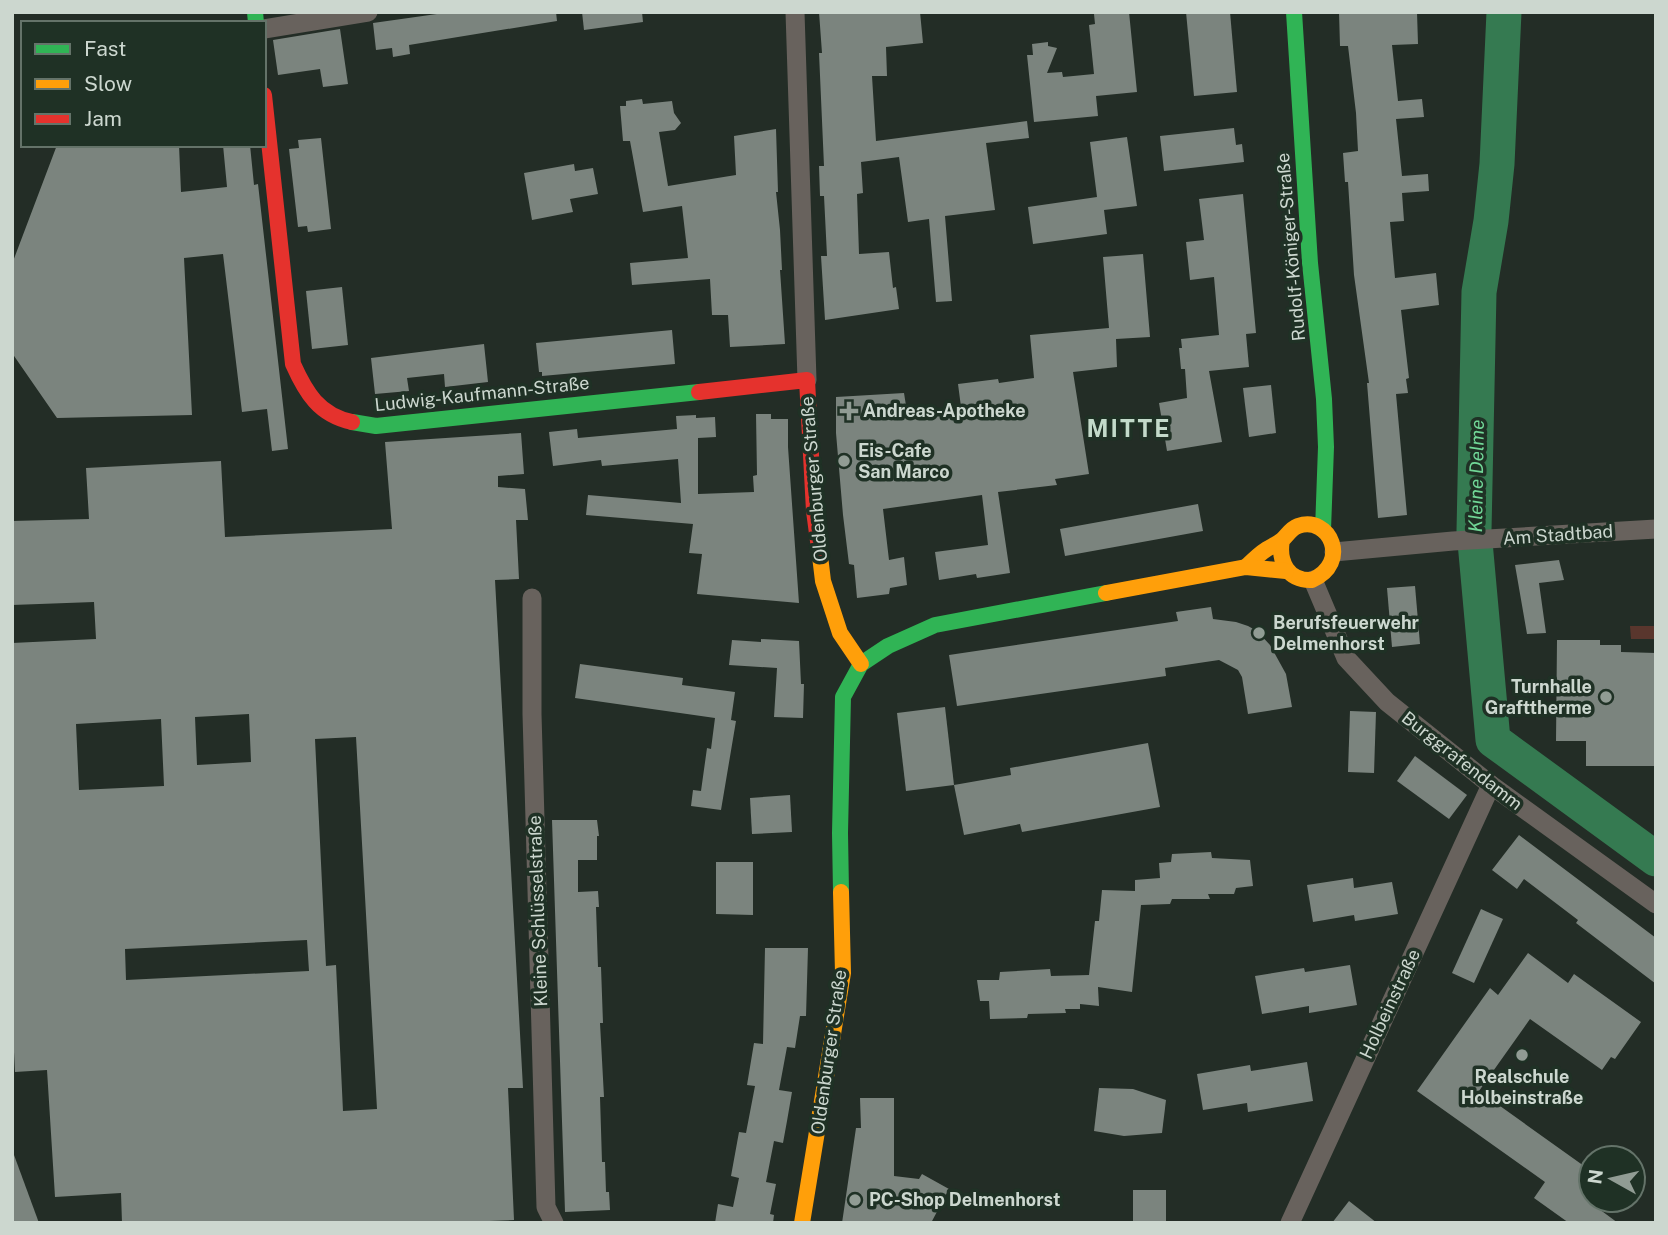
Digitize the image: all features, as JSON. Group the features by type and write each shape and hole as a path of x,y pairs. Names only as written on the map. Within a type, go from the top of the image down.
{"main road":[{"name":"Rudolf-Königer-Straße","path":"1294,12 1310,262 1324,400 1326,447 1323,530 1332,542 1334,552"},
{"name":"Ludwig-Kaufmann-Straße","path":"266,114 293,364 304,391 320,410 349,423 376,426 807,380"},
{"name":"Oldenburger Straße","path":"802,1223 843,973 840,833 843,697 861,664 840,633 823,581 814,511 807,380"},
{"name":"Rudolf-Königer-Straße","path":"1305,525 1324,479"},
{"path":"1246,567 1260,552 1282,540 1294,528 1305,525 1323,530"},
{"path":"1282,540 1279,559 1286,571 1296,578 1313,580 1321,576 1330,568 1334,552"},
{"path":"861,664 888,646 935,625 1246,567 1286,571"}],"street":[{"path":"266,29 368,12"},
{"name":"Oldenburger Straße","path":"795,12 807,380"},
{"name":"Am Stadtbad","path":"1334,552 1453,541 1656,529"},
{"name":"Burggrafendamm","path":"1313,580 1346,658 1387,702 1491,785 1656,904"},
{"name":"Kleine Schlüsselstraße","path":"532,598 532,714 546,1207 554,1223"},
{"name":"Holbeinstraße","path":"1290,1223 1491,785"}],"shaded area":[{"path":"1630,626 1656,626 1656,639 1631,639"}],"building":[{"path":"451,12 556,12 557,21 409,45 410,54 393,57 392,48 376,50 373,23"},
{"path":"582,12 642,12 643,22 584,30"},
{"path":"819,12 920,12 923,43 886,47 887,76 872,76 876,141 1027,121 1029,138 986,143 995,210 945,216 952,301 936,302 929,219 908,222 899,157 861,162 863,193 857,194 859,254 889,252 893,288 896,287 899,309 825,320 821,256 827,256 824,196 820,196 819,166 824,166"},
{"path":"1129,12 1137,92 1096,96 1098,116 1034,122 1027,55 1033,55 1032,44 1048,42 1048,46 1057,48 1047,73 1062,72 1063,77 1094,74 1089,25 1095,24 1094,14"},
{"path":"1186,12 1230,12 1237,92 1194,96"},
{"path":"1339,12 1417,12 1418,44 1392,45 1398,101 1422,99 1424,117 1396,119 1402,176 1428,174 1429,191 1402,193 1404,221 1390,222 1395,278 1436,273 1439,305 1401,310 1409,378 1406,379 1408,393 1396,394 1407,515 1378,518 1369,383 1354,275 1348,182 1345,182 1343,153 1358,151 1356,113 1348,46 1340,46"},
{"path":"340,29 348,84 323,87 320,69 278,75 273,40"},
{"path":"642,99 643,104 672,101 674,113 681,123 675,130 659,132 668,186 736,175 734,136 776,129 776,192 785,344 730,347 728,315 712,315 710,279 632,285 630,263 688,258 682,206 643,212 630,141 623,141 620,106 626,106 626,101"},
{"path":"1234,128 1236,145 1242,144 1244,162 1164,171 1160,136"},
{"path":"1127,137 1137,206 1104,210 1107,234 1033,244 1028,207 1097,197 1090,142"},
{"path":"321,138 331,229 308,232 307,226 298,227 289,149 299,148 298,140"},
{"path":"56,147 179,147 181,192 227,187 223,147 250,147 254,185 258,184 288,449 272,451 267,409 242,412 223,254 184,258 192,415 57,418 12,353 12,264"},
{"path":"574,164 575,171 593,168 598,194 570,199 573,212 532,220 524,173"},
{"path":"1243,194 1256,333 1246,334 1249,367 1209,371 1222,442 1167,451 1159,403 1187,398 1185,369 1181,369 1181,339 1219,335 1214,277 1190,280 1186,242 1204,240 1199,199"},
{"path":"1143,254 1150,337 1116,339 1117,367 1073,372 1089,474 1055,479 1057,485 998,492 1010,573 977,578 976,574 939,580 935,552 988,545 982,495 883,509 889,560 904,557 907,585 890,588 889,594 857,598 854,565 849,564 843,515 836,433 836,397 904,393 907,412 924,409 927,412 961,407 958,384 998,379 999,383 1034,378 1030,335 1109,328 1103,257"},
{"path":"342,287 348,345 312,349 306,291"},
{"path":"672,330 675,364 542,376 542,372 539,372 536,343"},
{"path":"484,344 488,382 445,387 444,374 407,378 409,391 375,394 371,358"},
{"path":"1271,385 1276,433 1249,437 1243,388"},
{"path":"756,414 771,414 771,419 788,419 799,603 697,594 702,554 689,553 693,524 586,515 588,495 681,503 678,459 602,466 601,460 553,466 549,432 577,429 578,438 677,429 676,416 715,417 716,437 698,438 698,494 754,492 753,476 757,475"},
{"path":"521,433 524,474 498,476 498,487 525,489 528,520 516,520 519,579 495,580 523,1088 508,1088 514,1220 489,1223 122,1223 121,1193 55,1197 47,1070 15,1072 12,1012 12,643 96,639 94,602 12,605 12,521 89,519 86,468 221,461 225,537 392,529 385,442","holes":["249,714 251,762 197,765 195,717","161,719 164,786 79,790 76,724","356,737 377,1109 343,1111 336,965 326,966 315,739","307,940 309,971 126,980 125,949"]},
{"path":"1198,504 1203,531 1065,556 1060,529"},
{"path":"1559,560 1564,580 1539,583 1546,633 1527,634 1515,565"},
{"path":"1415,586 1420,644 1392,647 1387,588"},
{"path":"1211,607 1213,619 1248,626 1270,645 1286,674 1292,707 1248,714 1242,677 1238,670 1219,660 1165,668 1166,676 957,706 949,655 1178,621 1176,612"},
{"path":"761,639 799,641 801,684 804,684 803,718 774,717 777,668 729,665 732,640 761,642"},
{"name":"Turnhalle Grafttherme","path":"1557,640 1600,640 1600,645 1621,645 1621,652 1656,653 1656,766 1586,766 1586,741 1556,741"},
{"path":"580,664 683,678 682,685 735,692 731,720 736,721 721,810 691,806 693,790 701,791 707,748 711,749 715,718 575,698"},
{"path":"945,707 954,785 906,791 897,713"},
{"path":"1350,711 1376,712 1374,773 1348,772"},
{"path":"1148,743 1160,807 1022,832 1020,824 964,835 954,785 1011,775 1010,768"},
{"path":"1415,756 1467,795 1449,819 1397,781"},
{"path":"790,795 792,832 752,834 750,798"},
{"path":"552,820 597,820 597,860 578,860 578,892 598,891 598,967 601,967 603,1023 600,1023 604,1097 600,1097 602,1162 605,1162 606,1192 609,1192 610,1210 565,1212"},
{"path":"1519,835 1656,938 1656,984 1524,879 1517,889 1492,870"},
{"path":"1211,852 1212,858 1250,860 1253,886 1236,888 1234,894 1208,894 1210,899 1172,899 1170,904 1141,905 1132,992 1098,987 1099,1006 1080,1004 1080,1009 1065,1009 1066,1013 990,1019 989,1001 980,1001 977,980 999,980 1000,972 1050,969 1051,976 1089,975 1095,921 1099,921 1102,890 1135,891 1135,880 1160,878 1159,863 1171,862 1172,854"},
{"path":"716,862 753,862 753,915 716,914"},
{"path":"1353,878 1354,888 1392,882 1398,914 1355,921 1354,915 1313,922 1307,885"},
{"path":"1481,909 1503,919 1474,983 1452,973"},
{"path":"765,948 808,948 806,1016 800,1016 795,1048 787,1047 779,1090 792,1092 783,1143 774,1141 766,1182 776,1184 770,1214 774,1215 773,1223 715,1223 718,1204 733,1207 739,1178 731,1176 739,1132 746,1133 755,1086 747,1085 754,1043 763,1044"},
{"path":"1528,953 1568,983 1574,974 1641,1022 1615,1059 1611,1057 1602,1070 1530,1019 1479,1091 1577,1161 1577,1214 1606,1214 1618,1223 1569,1223 1534,1198 1545,1182 1417,1091 1490,988 1498,995"},
{"path":"1350,965 1357,1005 1309,1013 1309,1006 1262,1014 1255,976 1304,968 1305,972"},
{"path":"1307,1062 1313,1101 1248,1112 1247,1103 1203,1110 1197,1074 1250,1065 1251,1071"},
{"path":"1099,1088 1133,1089 1166,1100 1162,1133 1124,1136 1094,1131"},
{"path":"860,1098 894,1098 894,1176 919,1179 922,1174 949,1189 931,1223 842,1223 856,1128 861,1128"},
{"path":"14,1155 39,1223 12,1223"},
{"path":"1133,1190 1166,1190 1166,1223 1133,1223"},
{"path":"1349,1201 1377,1223 1332,1223"}],"waterway":[{"name":"Kleine Delme","path":"1504,12 1497,164 1479,292 1474,531 1493,740 1656,859"}],"traffic: fast":[{"path":"255,12 256,21"},
{"path":"1294,12 1310,263 1324,399 1326,447 1323,530"},
{"path":"352,422 376,426 699,392"},
{"path":"841,892 843,697 861,664 888,646 935,625 1106,593"}],"traffic: slow":[{"path":"1246,567 1293,529 1309,524 1319,527 1332,542 1331,563 1312,580 1297,577 1291,574 1283,563 1282,540"},
{"path":"820,556 823,581 840,633 861,664"},
{"path":"1106,593 1246,567 1286,571"},
{"path":"802,1223 843,973 841,892"}],"traffic: jam":[{"path":"266,114 293,364 303,384 322,408 352,422"},
{"path":"699,392 807,380 814,511 820,556"}],"place":[{"name":"Andreas-Apotheke","path":"849,411"},
{"name":"Eis-Cafe San Marco","path":"844,461"},
{"name":"Berufsfeuerwehr Delmenhorst","path":"1259,633"},
{"name":"Turnhalle Grafttherme","path":"1606,697"},
{"name":"Realschule Holbeinstraße","path":"1522,1055"},
{"name":"PC-Shop Delmenhorst","path":"855,1200"}],"district":[{"name":"MITTE","path":"1129,429"}]}
